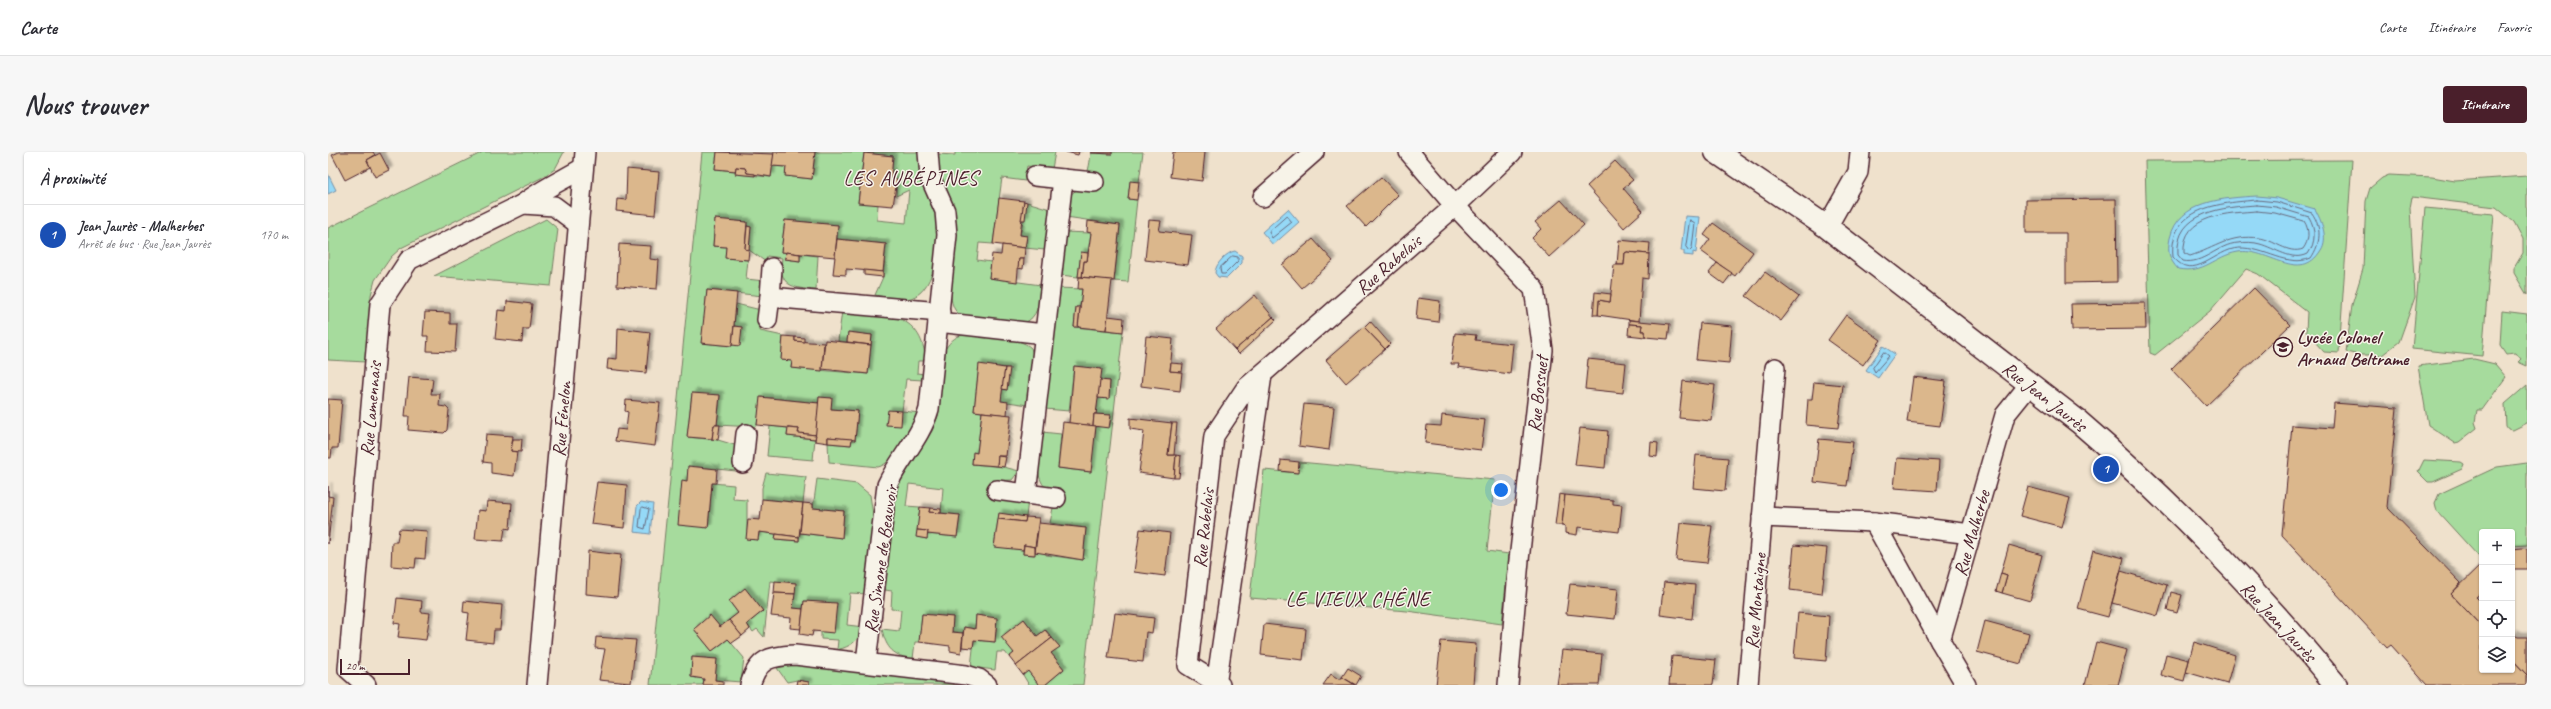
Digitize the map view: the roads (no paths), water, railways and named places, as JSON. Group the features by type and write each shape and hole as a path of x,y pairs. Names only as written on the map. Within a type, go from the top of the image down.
{"main road":[{"name":"Rue Jean Jaurès","path":"1716,152 1827,227 2030,384 2117,454 2219,556 2333,684"}],"street":[{"name":"Rue Simone de Beauvoir","path":"866,662 887,484 896,466 924,427 929,409 939,317 946,229 945,211 930,177 928,152"},
{"path":"1263,197 1314,152"},
{"name":"Rue Bossuet","path":"1409,152 1455,206 1534,289 1543,350 1519,560 1508,685"},
{"name":"Rue Rabelais","path":"1262,375 1217,684 1188,665 1214,436 1246,388 1455,206 1512,152"},
{"path":"1827,227 1858,172 1860,152"},
{"path":"523,204 539,191 558,183 584,160"},
{"name":"Rue Fénelon","path":"537,685 584,160"},
{"path":"1035,176 1094,182"},
{"path":"1026,494 1063,179"},
{"path":"523,204 554,206 578,224"},
{"name":"Rue Lamennais","path":"366,685 348,668 380,304 409,260 523,204"},
{"path":"767,320 772,268"},
{"path":"770,297 939,317 1044,334"},
{"name":"Rue Montaigne","path":"1748,685 1775,368"},
{"name":"Rue Malherbe","path":"1940,640 2005,415 2030,384"},
{"path":"743,463 746,434"},
{"path":"997,490 1056,498"},
{"path":"1762,517 1874,522 1971,534"},
{"path":"1874,522 1966,685"},
{"path":"750,685 753,675 762,662 775,656 795,655 866,662 966,675 979,679 986,685"}],"water":[{"path":"328,174 336,190 328,194"},
{"path":"2257,196 2277,198 2315,209 2322,224 2324,240 2321,250 2313,260 2303,264 2293,265 2261,254 2238,252 2222,257 2203,267 2187,270 2178,269 2170,255 2169,243 2175,225 2183,216 2193,209 2218,200"},
{"path":"1288,209 1299,222 1273,245 1262,232"},
{"path":"1685,216 1700,217 1696,253 1693,252 1693,256 1684,255 1684,251 1681,251"},
{"path":"1235,251 1242,256 1242,263 1227,278 1218,277 1215,273 1219,262 1228,254"},
{"path":"1883,346 1895,354 1878,378 1866,370"},
{"path":"641,502 653,504 650,534 634,532 637,506"}],"place":[{"name":"Lycée Colonel Arnaud Beltrame","path":"2283,347"},
{"name":"Jean Jaurès - Malherbes","path":"2106,469"}],"district":[{"name":"LES AUBÉPINES","path":"911,178"},
{"name":"LE VIEUX CHÊNE","path":"1358,599"}]}
